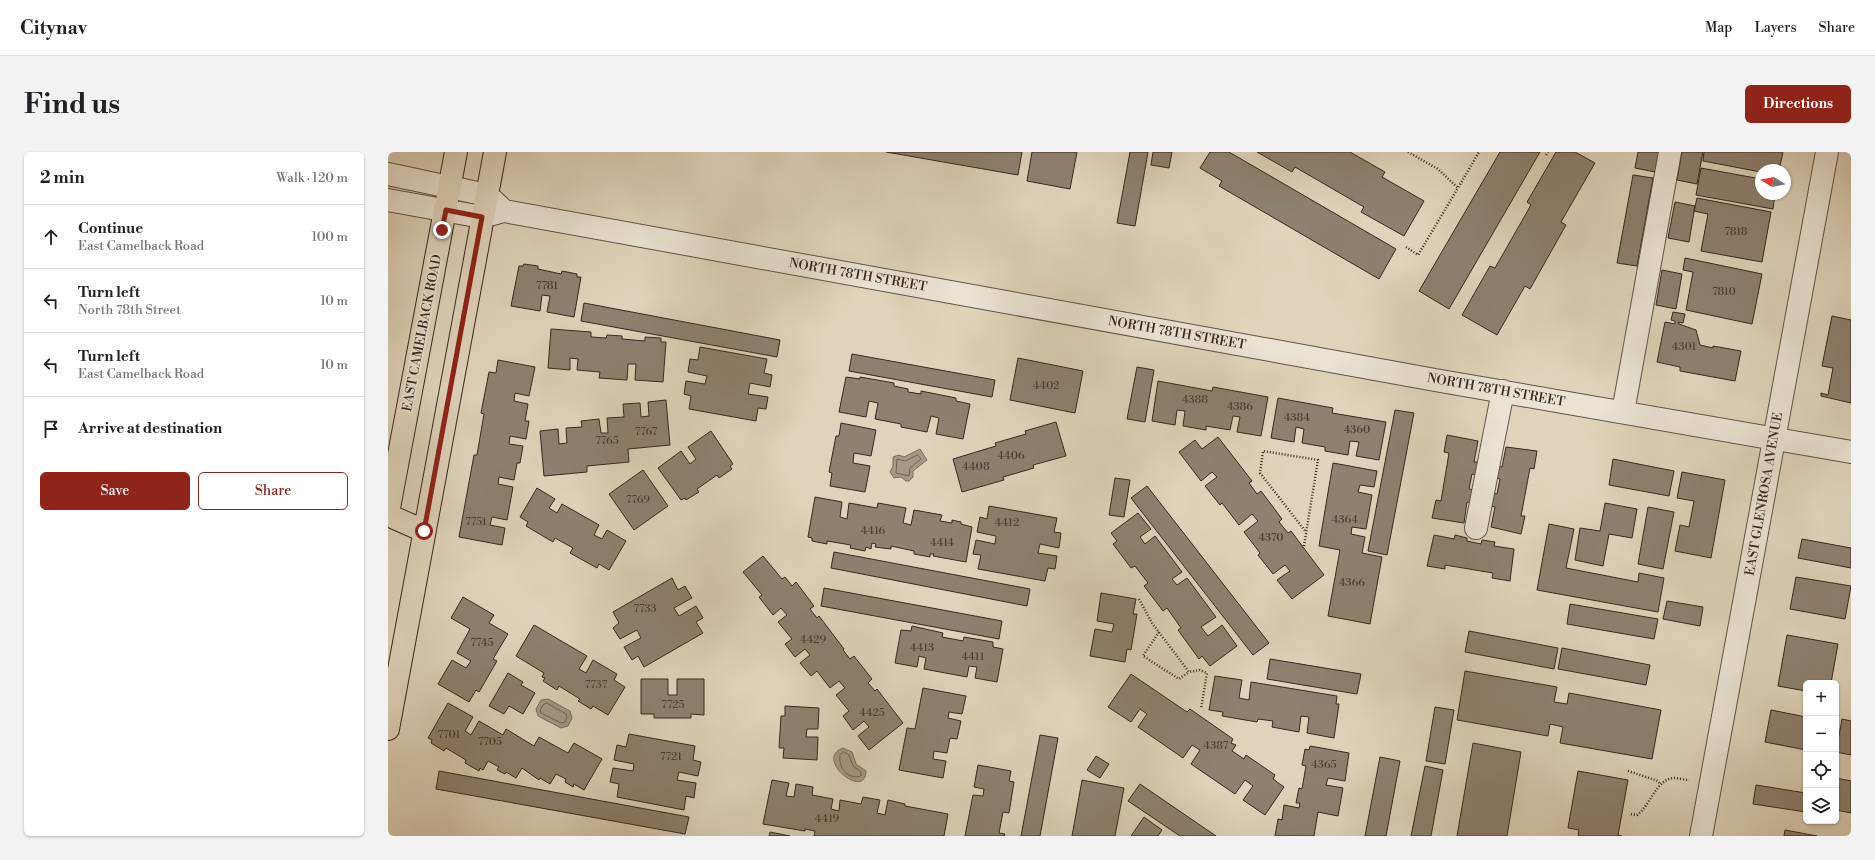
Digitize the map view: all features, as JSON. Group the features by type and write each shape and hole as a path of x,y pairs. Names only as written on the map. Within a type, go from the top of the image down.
{"main road":[{"name":"EAST CAMELBACK ROAD","path":"388,514 395,437 446,210 456,152"},
{"path":"388,729 482,217 496,152"},
{"path":"388,514 424,531"}],"street":[{"path":"1623,412 1670,152"},
{"name":"EAST GLENROSA AVENUE","path":"1701,836 1827,152"},
{"path":"388,174 487,195 504,211"},
{"name":"NORTH 78TH STREET","path":"388,200 482,217 504,211 1503,391 1851,452"},
{"path":"1476,528 1503,391"}],"path":[{"path":"1408,152 1438,168 1458,188"},
{"path":"1406,247 1418,255 1479,152"},
{"path":"1304,546 1318,460 1263,451 1260,473 1306,532"},
{"path":"1139,599 1152,623 1189,672"},
{"path":"1159,632 1143,656 1179,679 1189,672 1200,670 1207,673 1201,709"},
{"path":"1628,771 1658,781 1660,784"},
{"path":"1631,814 1637,815 1644,810 1660,784 1672,778 1689,780"}],"water":[{"path":"920,449 927,460 913,471 913,477 909,481 906,481 901,477 894,478 890,472 893,466 893,457 899,455 904,457"},
{"path":"548,699 570,711 572,718 568,726 561,728 538,716 536,709 541,700"},
{"path":"843,748 852,752 856,764 866,771 864,779 858,782 851,780 843,775 837,768 834,760 835,753"}],"building":[{"path":"886,152 1022,152 1018,175"},
{"path":"1032,152 1077,152 1070,189 1027,181"},
{"path":"1130,152 1148,152 1135,226 1117,223"},
{"path":"1153,152 1172,152 1169,168 1151,165"},
{"path":"1210,152 1229,152 1396,249 1379,279 1219,186 1222,181 1200,168"},
{"path":"1257,152 1350,152 1385,172 1382,177 1424,201 1404,236 1361,212 1364,207 1295,167 1292,172"},
{"path":"1500,152 1540,152 1449,309 1419,291"},
{"path":"1556,152 1575,152 1595,163 1561,222 1566,225 1530,289 1525,286 1497,335 1462,315 1490,266 1495,268 1531,205 1527,202"},
{"path":"1638,152 1659,152 1655,172 1635,168"},
{"path":"1682,152 1703,152 1697,184 1677,180"},
{"path":"1704,152 1783,152 1780,164 1755,164 1755,171 1703,161"},
{"path":"1701,168 1755,178 1755,200 1774,200 1773,209 1696,195"},
{"path":"1633,175 1653,178 1637,266 1617,263"},
{"path":"1697,198 1771,212 1762,262 1701,251 1708,214 1694,211"},
{"path":"1675,202 1695,206 1689,242 1668,238"},
{"path":"1685,258 1762,274 1752,324 1686,310 1693,272 1683,270"},
{"path":"524,264 538,266 538,269 561,274 562,271 577,274 577,277 581,277 574,317 547,312 550,296 542,295 540,311 511,306 519,266 523,266"},
{"path":"1662,270 1682,274 1676,309 1656,305"},
{"path":"584,303 780,340 777,357 581,321"},
{"path":"1673,312 1685,314 1683,323 1678,322 1679,324 1696,330 1700,345 1741,351 1735,381 1680,371 1680,367 1657,362 1665,322 1675,324 1675,321 1671,320"},
{"path":"1832,316 1851,320 1851,403 1821,396 1821,393 1828,395 1833,368 1822,366"},
{"path":"551,329 591,332 591,337 606,338 607,335 622,336 622,339 645,341 645,337 661,338 661,342 666,342 663,382 635,380 636,364 628,364 627,380 599,378 600,372 577,370 578,359 570,358 570,370 548,368"},
{"path":"700,347 767,359 764,373 772,375 770,387 750,383 748,394 768,397 766,409 758,408 756,421 689,409 691,396 684,394 686,381 705,384 707,376 688,372 690,359 698,360"},
{"path":"852,354 995,380 992,397 849,371"},
{"path":"1018,358 1083,371 1075,413 1010,400"},
{"path":"498,360 535,367 529,396 515,393 514,401 528,404 525,421 529,421 526,439 510,436 509,444 523,446 520,463 517,463 514,480 499,477 498,484 513,487 507,520 492,517 490,525 505,528 502,545 459,537 474,455 477,455 484,414 481,413 489,372 496,373"},
{"path":"1137,367 1154,370 1145,422 1127,419"},
{"path":"846,377 860,379 860,377 894,383 894,386 908,389 908,392 921,394 921,391 956,398 956,401 970,404 963,439 936,434 939,418 931,416 927,432 901,427 901,424 875,419 878,403 869,401 866,417 839,412"},
{"path":"1158,381 1212,391 1213,387 1268,397 1261,436 1237,432 1240,417 1233,416 1230,430 1206,426 1206,430 1183,426 1185,411 1177,410 1175,425 1152,421"},
{"path":"1278,398 1333,408 1332,413 1386,422 1379,460 1356,456 1359,442 1350,441 1348,455 1325,451 1325,447 1302,443 1304,429 1296,427 1294,442 1271,438"},
{"path":"666,400 670,445 628,449 629,462 587,466 587,472 544,476 540,431 558,429 559,444 567,443 566,428 582,427 581,421 599,419 601,433 608,433 607,418 624,417 623,404 640,403 641,417 649,416 648,402"},
{"path":"1395,410 1414,413 1387,555 1368,551"},
{"path":"1056,422 1066,456 1033,465 1034,468 1003,477 1004,480 962,492 953,459 996,446 995,443 1026,434 1025,431"},
{"path":"841,423 876,430 871,456 854,453 853,463 870,466 865,492 830,486 832,473 829,472 836,436 839,436"},
{"path":"711,431 733,464 730,466 732,469 719,478 717,475 697,489 699,492 686,500 685,498 681,500 658,468 681,451 690,464 696,459 688,447"},
{"path":"1447,435 1478,441 1474,462 1479,462 1477,475 1472,474 1469,489 1474,490 1472,503 1467,502 1464,523 1432,518 1436,500 1441,501 1449,453 1444,452"},
{"path":"1218,437 1252,481 1249,483 1257,494 1261,491 1282,519 1279,522 1288,533 1291,531 1324,575 1292,599 1277,580 1290,571 1285,565 1273,574 1258,555 1260,553 1244,532 1258,521 1252,514 1239,525 1222,503 1220,505 1205,486 1217,477 1212,472 1201,481 1179,452 1195,440 1202,449"},
{"path":"1506,447 1537,451 1534,469 1530,468 1521,516 1525,516 1521,534 1491,527 1495,507 1491,506 1493,493 1497,494 1500,479 1496,478 1498,466 1502,467"},
{"path":"1613,459 1674,471 1669,496 1609,485"},
{"path":"1333,463 1377,471 1374,487 1360,485 1358,492 1372,495 1366,529 1352,527 1351,534 1365,537 1362,553 1382,557 1370,624 1328,616 1340,550 1319,546"},
{"path":"643,470 668,506 634,530 609,494"},
{"path":"1682,472 1725,480 1711,558 1675,551 1680,525 1689,527 1694,501 1677,498"},
{"path":"1115,478 1130,480 1124,517 1109,515"},
{"path":"1147,486 1269,643 1253,655 1131,498"},
{"path":"537,488 555,499 549,508 557,513 562,504 599,525 594,535 602,539 607,530 626,541 609,570 599,564 597,568 570,553 573,548 555,538 553,542 526,526 528,522 520,517"},
{"path":"815,497 842,502 840,517 847,519 849,503 877,508 878,503 906,508 903,523 911,525 914,510 942,515 940,521 952,523 952,520 961,522 961,524 972,527 966,562 933,556 934,554 930,554 930,557 914,554 914,551 891,546 891,549 875,547 876,544 872,543 871,549 866,547 865,551 850,548 851,545 827,541 827,544 812,541 812,538 808,537"},
{"path":"1605,503 1637,509 1632,538 1609,534 1603,566 1575,560 1580,528 1600,531"},
{"path":"989,506 1057,518 1054,532 1061,533 1059,548 1040,544 1038,553 1057,556 1055,569 1048,568 1045,581 978,569 981,555 973,554 976,540 995,544 996,536 977,532 980,517 987,519"},
{"path":"1648,507 1674,512 1663,569 1638,564"},
{"path":"1138,513 1151,529 1140,537 1145,544 1155,536 1182,572 1172,579 1177,585 1187,578 1216,617 1201,627 1208,636 1222,625 1237,646 1210,666 1202,656 1199,659 1178,630 1181,628 1167,608 1163,611 1144,586 1148,583 1135,566 1131,568 1113,544 1117,541 1111,533"},
{"path":"1549,524 1574,529 1566,568 1638,582 1639,573 1664,578 1658,612 1537,590"},
{"path":"1434,535 1454,539 1455,535 1467,538 1467,541 1481,544 1482,540 1495,542 1494,546 1514,549 1510,581 1492,578 1493,573 1445,565 1445,569 1427,566"},
{"path":"1802,539 1851,548 1851,568 1798,558"},
{"path":"834,552 1030,589 1027,606 831,568"},
{"path":"763,556 782,579 785,577 792,586 796,582 814,606 810,609 817,618 819,616 850,659 854,656 872,679 868,683 875,691 877,689 903,723 869,750 858,736 869,727 864,721 853,730 843,716 849,711 836,695 845,688 839,681 830,688 817,671 811,676 800,663 810,655 805,649 795,657 785,644 792,639 778,622 787,615 781,608 773,615 759,597 762,595 743,572"},
{"path":"1796,577 1851,586 1845,619 1790,609"},
{"path":"672,578 678,590 685,586 692,598 674,608 679,616 696,606 703,618 696,622 703,633 644,667 638,656 632,660 624,647 641,638 637,630 620,639 613,628 619,623 613,612"},
{"path":"824,588 1002,621 999,639 821,606"},
{"path":"1101,593 1136,599 1133,614 1137,614 1131,650 1127,649 1125,662 1090,656 1095,629 1112,632 1114,624 1097,621"},
{"path":"463,597 494,615 489,623 508,634 493,659 497,661 479,692 476,690 469,702 438,684 452,660 466,668 471,661 457,653 470,629 451,618"},
{"path":"1667,601 1703,607 1700,626 1663,619"},
{"path":"1570,604 1658,619 1654,639 1567,624"},
{"path":"534,625 587,656 579,669 586,673 593,660 617,674 614,680 625,687 608,715 593,706 591,709 578,701 580,699 559,686 557,690 543,681 545,678 542,677 544,673 516,656"},
{"path":"912,626 943,633 942,637 963,641 964,637 993,642 993,647 1003,649 997,682 975,678 977,667 969,666 967,677 924,669 926,658 919,656 917,667 895,663 901,630 911,631"},
{"path":"1469,631 1558,648 1554,669 1465,652"},
{"path":"1787,635 1838,644 1832,680 1803,680 1803,690 1778,686"},
{"path":"1562,648 1650,665 1646,685 1558,669"},
{"path":"1270,659 1361,674 1357,694 1267,679"},
{"path":"1465,671 1557,687 1554,702 1567,704 1569,693 1661,710 1652,759 1560,743 1563,727 1550,724 1548,736 1457,720"},
{"path":"508,673 523,682 521,685 535,693 523,714 509,706 504,714 489,706"},
{"path":"1131,674 1187,712 1190,709 1233,739 1231,743 1236,745 1232,751 1244,759 1246,755 1275,775 1273,779 1284,787 1265,815 1243,800 1253,786 1245,780 1235,794 1191,764 1200,750 1192,745 1183,758 1138,727 1147,714 1140,709 1131,722 1108,707"},
{"path":"1215,676 1242,680 1239,698 1249,700 1251,682 1337,696 1336,704 1339,704 1334,738 1307,733 1309,717 1301,716 1299,732 1272,727 1273,721 1258,719 1257,722 1222,716 1223,712 1209,710"},
{"path":"641,679 668,679 668,695 677,695 677,679 704,679 704,715 691,714 691,718 654,718 654,714 641,714"},
{"path":"923,688 966,696 962,714 949,712 948,718 961,721 957,739 950,738 947,753 934,751 933,759 946,761 943,778 899,770 907,728 915,729"},
{"path":"448,703 473,717 465,731 471,735 479,721 503,735 506,729 534,746 539,737 568,753 574,743 602,759 584,790 574,784 573,787 565,782 566,779 556,774 550,784 540,778 539,780 522,768 516,778 506,772 505,774 497,770 499,767 488,761 483,770 480,768 479,771 465,763 466,760 446,748 444,751 431,743 432,740 428,738"},
{"path":"785,706 819,708 818,729 807,729 806,737 818,737 817,760 783,758 784,748 779,748 781,716 785,716"},
{"path":"1435,707 1454,710 1445,764 1426,761"},
{"path":"1771,710 1803,716 1803,749 1765,742"},
{"path":"1842,719 1851,721 1851,755 1839,753 1839,736"},
{"path":"629,734 695,746 693,760 701,762 698,776 679,772 677,780 696,783 694,798 686,796 684,810 617,797 619,784 610,782 613,768 633,771 634,764 614,760 617,745 626,747"},
{"path":"1040,735 1058,738 1040,836 1021,836"},
{"path":"1473,743 1521,752 1507,836 1457,836"},
{"path":"1310,746 1349,753 1345,781 1328,778 1326,785 1343,788 1338,816 1318,812 1314,836 1275,836 1278,819 1282,820 1284,805 1299,808 1300,803 1296,803 1299,788 1302,789 1306,766 1302,765 1305,749 1309,750"},
{"path":"1096,756 1109,764 1100,778 1087,770"},
{"path":"1380,757 1400,761 1386,836 1365,836"},
{"path":"978,765 1011,771 1009,781 1014,782 1009,813 1003,812 999,833 1005,834 1004,836 965,836 973,795 983,796 984,789 974,787"},
{"path":"1425,766 1443,770 1431,836 1411,836"},
{"path":"439,771 689,817 685,834 436,789"},
{"path":"1578,771 1628,780 1618,835 1622,836 1578,836 1579,830 1568,828"},
{"path":"1839,779 1851,781 1851,813 1839,811"},
{"path":"772,780 789,783 786,796 794,797 796,784 813,787 812,795 833,799 831,809 839,811 840,800 861,804 863,797 880,800 877,813 885,815 888,800 905,804 905,806 948,814 944,836 814,836 815,831 805,829 805,831 763,824"},
{"path":"1082,780 1124,788 1115,836 1072,836"},
{"path":"1140,784 1216,836 1180,836 1128,801"},
{"path":"1756,785 1803,793 1803,812 1753,804"},
{"path":"1144,817 1162,830 1158,836 1131,836"},
{"path":"1785,830 1817,836 1784,836"},
{"path":"770,832 790,836 769,836"}],"route":[{"path":"424,531 482,217 446,210 442,230"}]}
